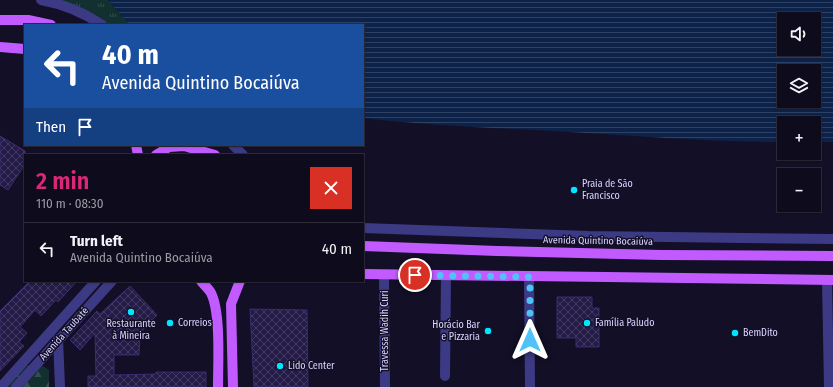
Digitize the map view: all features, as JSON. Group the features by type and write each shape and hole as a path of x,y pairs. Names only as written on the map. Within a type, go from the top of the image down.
{"main road":[{"path":"0,20 28,20 46,24"},
{"path":"0,47 24,49"},
{"path":"158,154 169,147 184,146 212,154"},
{"path":"209,146 217,154"},
{"name":"Avenida Quintino Bocaiúva","path":"364,246 419,249 653,254 833,256"},
{"path":"364,274 830,280"},
{"path":"202,282 210,292 215,305 218,387"},
{"path":"232,387 230,304 240,282"}],"street":[{"path":"41,0 77,10 100,24"},
{"path":"0,52 13,47"},
{"path":"234,146 242,154"},
{"path":"364,228 589,236 833,239"},
{"name":"Travessa Wadih Curi","path":"384,275 385,387"},
{"path":"445,376 446,275"},
{"path":"530,277 530,387"},
{"path":"829,387 830,280"},
{"name":"Avenida Taubaté","path":"1,387 95,282"},
{"name":"Avenida Taubaté","path":"16,387 111,282"},
{"path":"58,339 60,387"}],"green space":[{"path":"41,0 108,0 129,24 100,24"},
{"path":"34,363 40,364 49,370 49,387 8,387 22,369"}],"water":[{"path":"108,0 833,0 833,142 821,142 821,116 777,116 777,142 730,141 466,126 364,118 364,24 129,24"}],"building":[{"path":"0,136 25,151 25,154 24,166 8,190 0,185"},
{"path":"29,282 76,282 58,302 56,300 41,316 35,310 20,327 27,333 19,342 24,346 0,371 0,311"},
{"path":"130,286 157,315 140,333 139,355 114,355 114,375 156,374 156,372 206,372 206,387 88,387 88,376 96,376 95,333 80,350 70,340 97,311 100,314"},
{"path":"557,297 592,297 592,308 599,308 599,347 576,347 576,338 557,338"},
{"name":"Lido Center","path":"250,309 307,310 308,387 254,387"}],"place":[{"name":"Praia de São Francisco","path":"574,190"},
{"name":"Restaurante à Mineira","path":"131,312"},
{"name":"Correios","path":"170,323"},
{"name":"Família Paludo","path":"587,323"},
{"name":"Horácio Bar e Pizzaria","path":"488,331"},
{"name":"BemDito","path":"735,333"},
{"name":"Lido Center","path":"280,366"}],"route":[{"path":"415,275 530,277 530,340"}]}
